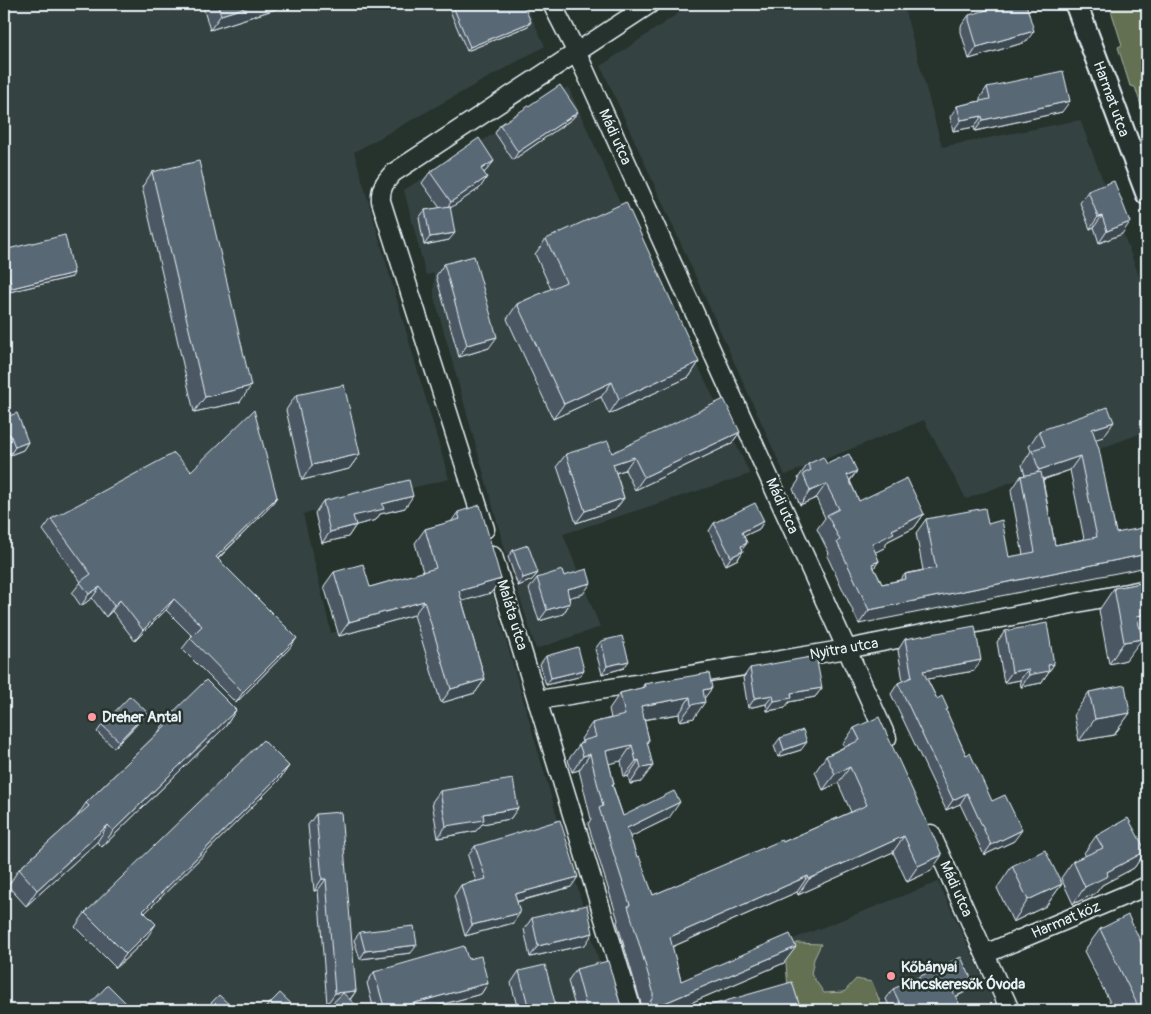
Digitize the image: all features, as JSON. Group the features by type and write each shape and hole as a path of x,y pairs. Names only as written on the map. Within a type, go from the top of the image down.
{"street":[{"name":"Mádi utca","path":"552,4 576,51 896,757"},
{"path":"576,51 650,4"},
{"name":"Harmat utca","path":"1076,4 1147,194"},
{"name":"Maláta utca","path":"576,51 393,173 384,183 380,192 632,1010"},
{"name":"Nyitra utca","path":"538,700 847,649 1147,589"},
{"name":"Mádi utca","path":"924,820 1010,1010"},
{"name":"Harmat köz","path":"985,954 1147,886"}],"shaded area":[{"path":"4,4 525,4 545,46 354,152 449,479 303,514 331,633 491,589 613,1010 4,1010"},
{"path":"692,4 903,4 942,147 1080,120 1147,297 1147,431 966,499 924,420 785,475 601,66"},
{"path":"568,87 623,209 750,474 563,534 600,627 536,649 506,553 434,296 434,273 426,275 404,190"},
{"name":"Kőbányai Kincskeresők Óvoda","path":"938,882 998,1010 813,1010 788,941"}],"green space":[{"path":"1109,4 1147,4 1147,123 1135,87 1130,86 1118,47 1122,45"},
{"path":"797,943 821,944 814,959 811,974 824,993 844,992 856,979 872,982 881,1010 803,1010 788,988 785,952"}],"building":[{"path":"217,4 256,4 221,15"},
{"path":"452,4 523,4 531,22 470,47"},
{"path":"1008,4 1026,4 1034,31 977,47 969,15"},
{"path":"1063,71 1070,101 983,120 982,116 961,120 957,106 990,99 987,87"},
{"path":"560,85 578,112 518,152 500,125"},
{"path":"479,138 494,161 481,169 487,177 451,202 430,172"},
{"path":"199,161 251,386 205,397 152,172"},
{"path":"1114,181 1130,222 1107,231 1102,216 1098,217 1088,191"},
{"path":"626,202 699,362 619,399 612,382 564,404 517,304 566,282 546,239"},
{"path":"450,206 455,233 430,237 425,210"},
{"path":"65,235 74,273 12,288 4,250"},
{"path":"474,256 497,337 467,345 444,264"},
{"path":"344,385 360,454 312,465 296,395"},
{"path":"724,399 740,432 644,477 634,457 613,464 624,498 585,511 566,454 608,441 612,453"},
{"path":"1108,407 1114,422 1092,429 1099,449 1116,533 1147,527 1147,554 869,610 837,542 840,540 827,515 839,509 826,484 810,491 803,474 811,470 808,464 823,457 827,464 849,454 857,471 847,475 859,501 907,478 924,514 892,530 894,533 872,544 879,561 872,564 882,584 906,579 905,574 936,568 926,519 985,508 988,524 1002,520 1009,557 1035,552 1021,476 1041,472 1055,545 1097,537 1080,456 1039,470 1032,450 1045,446 1039,431"},
{"path":"254,410 277,497 216,557 297,638 243,692 190,638 202,626 174,599 143,630 120,600 114,606 100,587 89,594 80,582 91,574 51,519 174,453 191,471"},
{"path":"17,413 28,442 15,447 10,434 4,436 4,418"},
{"path":"409,480 413,496 382,504 384,509 353,516 356,525 330,532 323,501"},
{"path":"755,503 764,521 742,532 747,543 741,546 743,551 731,557 714,523"},
{"path":"480,505 501,579 459,591 485,679 451,689 424,601 349,622 334,572 363,564 370,587 436,568 425,529 460,519 458,512"},
{"path":"528,545 538,573 523,578 513,550"},
{"path":"587,569 591,583 567,589 570,603 547,610 537,578 562,570 564,576"},
{"path":"1147,582 1147,614 1137,616 1142,639 1124,642 1114,588"},
{"path":"1047,623 1054,664 1048,665 1049,671 1029,675 1028,669 1012,672 1005,631"},
{"path":"975,626 981,660 923,671 937,699 942,696 948,709 946,710 966,755 970,753 992,801 1005,795 1022,830 991,845 967,793 953,800 898,683 912,677 905,639"},
{"path":"622,636 629,661 607,666 601,641"},
{"path":"578,647 584,670 551,678 546,656"},
{"path":"816,656 822,688 791,693 792,698 774,701 773,695 755,698 750,668"},
{"path":"709,673 712,688 703,690 705,702 691,705 690,697 641,706 653,766 641,768 639,760 636,761 632,745 606,751 614,784 612,784 623,816 674,791 680,802 627,828 653,895 782,840 783,842 867,805 850,767 835,774 826,756 860,740 854,728 879,717 942,855 918,866 904,836 809,879 808,876 670,937 681,981 790,934 796,947 653,1008 650,1002 653,997 653,991 628,906 630,905 599,808 603,806 590,754 583,756 579,744 583,743 582,741 596,737 592,723 625,715 620,693 645,687 644,684"},
{"path":"206,680 236,710 113,831 108,825 37,890 19,869 89,806 86,803 173,718 170,715"},
{"path":"1125,685 1130,713 1095,719 1089,692"},
{"path":"130,696 147,712 119,741 102,725"},
{"path":"803,730 807,742 784,750 780,738"},
{"path":"263,740 289,766 143,911 156,924 126,954 85,913"},
{"path":"513,779 518,808 483,814 484,820 446,826 440,791"},
{"path":"341,812 356,991 335,993 326,879 322,879 316,814"},
{"path":"1128,818 1146,851 1107,872 1108,876 1085,887 1073,861 1103,848 1096,836"},
{"path":"560,820 578,877 515,894 520,913 472,925 461,885 486,879 475,846"},
{"path":"1045,850 1062,884 1028,900 1012,866"},
{"path":"587,905 593,933 538,946 532,918"},
{"path":"1128,915 1147,955 1147,1010 1140,1010 1100,929"},
{"path":"414,926 417,945 365,951 360,932"},
{"path":"464,946 468,959 481,956 488,983 385,1010 374,972"},
{"path":"961,957 973,982 953,991 961,1008 956,1010 903,1010 893,989"},
{"path":"608,961 622,1010 587,1010 576,969"},
{"path":"545,965 555,1003 529,1009 519,971"},
{"path":"792,982 801,1010 694,1010"},
{"path":"108,985 133,1010 84,1010"},
{"path":"280,993 298,1010 263,1010"},
{"path":"343,993 361,1010 325,1010"},
{"path":"219,995 235,1010 204,1010"}],"place":[{"name":"Dreher Antal","path":"92,717"},
{"name":"Kőbányai Kincskeresők Óvoda","path":"891,976"}]}
